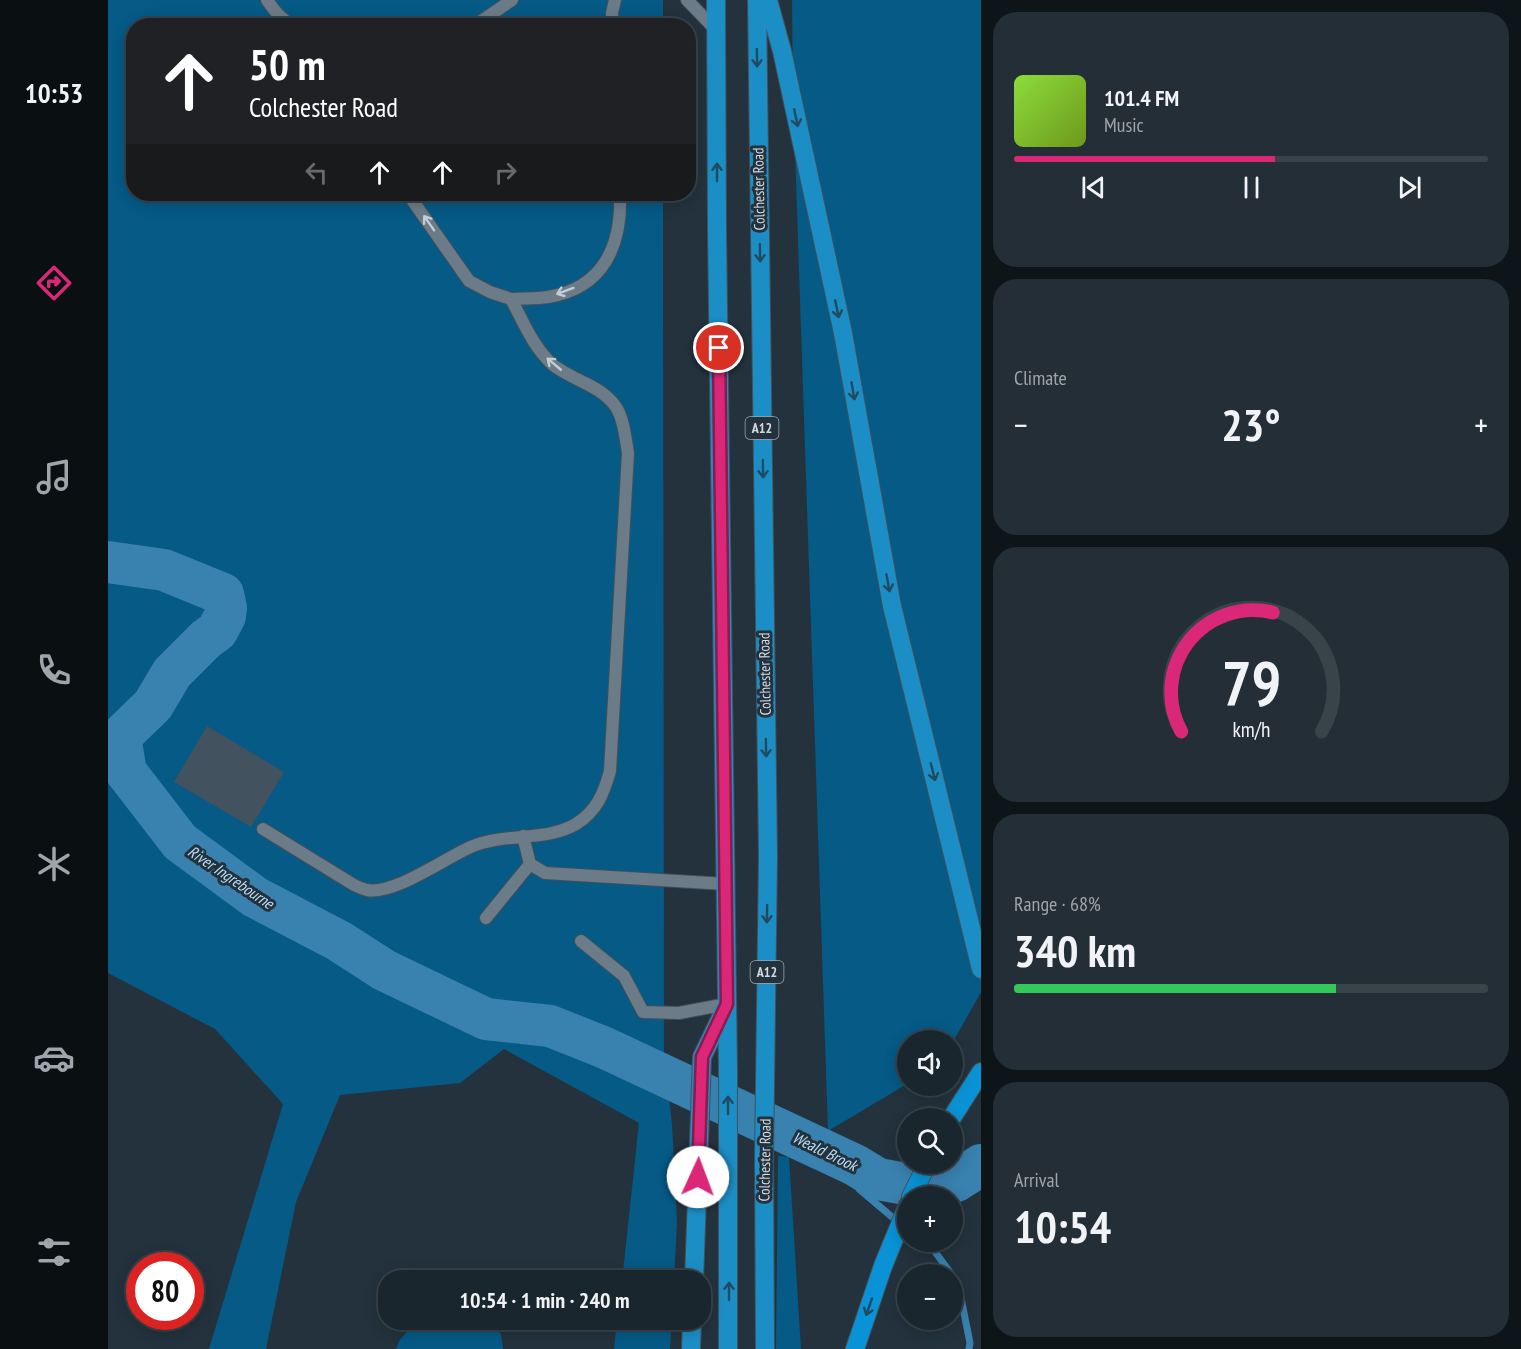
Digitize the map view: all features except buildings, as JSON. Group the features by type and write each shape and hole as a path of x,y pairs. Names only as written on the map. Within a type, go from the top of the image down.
{"highway":[{"path":"717,0 717,231 728,1070 729,1349"},
{"name":"Colchester Road","path":"757,0 768,856 764,1159 765,1349"},
{"path":"768,0 782,51 843,333 892,606 981,969"},
{"path":"694,1270 702,1057 727,1004"},
{"path":"958,1108 976,1079"},
{"path":"855,1349 897,1232"},
{"path":"691,1349 692,1330"}],"lane":[{"path":"267,0 281,18"},
{"path":"486,18 512,0"},
{"path":"612,18 615,0"},
{"path":"687,0 717,31"},
{"path":"413,201 469,280 490,292 510,299 548,297 571,290 592,277 608,259 619,229 620,201"},
{"path":"263,829 354,885 369,891 392,888 473,846 502,837 553,832 576,824 592,810 604,794 610,771 628,453 624,424 614,403 604,392 554,366 536,346 510,299"},
{"path":"523,836 530,864 545,873 726,884"},
{"path":"486,918 530,864"},
{"path":"581,941 624,976 643,1012 679,1013 727,1004"}],"shaded area":[{"path":"108,0 663,0 663,18 126,18 126,201 663,201 664,1050 672,1124 677,1222 675,1270 623,1270 639,1123 504,1049 460,1083 340,1095 296,1202 266,1349 209,1349 283,1104 215,1029 108,973"},
{"path":"792,0 981,0 981,992 960,1030 897,1030 897,1090 828,1131 793,92"},
{"path":"778,1156 789,1157 801,1349 776,1349"},
{"path":"408,1330 496,1330 501,1334 503,1349 396,1349 399,1341"},
{"path":"616,1330 671,1330 670,1349 614,1349"}],"waterway":[{"name":"River Ingrebourne","path":"108,562 164,570 223,594 225,616 217,631 172,673 153,705 120,737 126,772 180,842 255,897 339,941 384,970 486,1019 550,1026 603,1047 855,1165 878,1179 934,1189 956,1181 981,1165"},
{"name":"Weald Brook","path":"855,1165 859,1189 897,1221"},
{"path":"935,1252 944,1264"},
{"path":"963,1308 970,1343 969,1349"}],"route":[{"path":"698,1177 702,1057 727,1004 719,348"}]}
